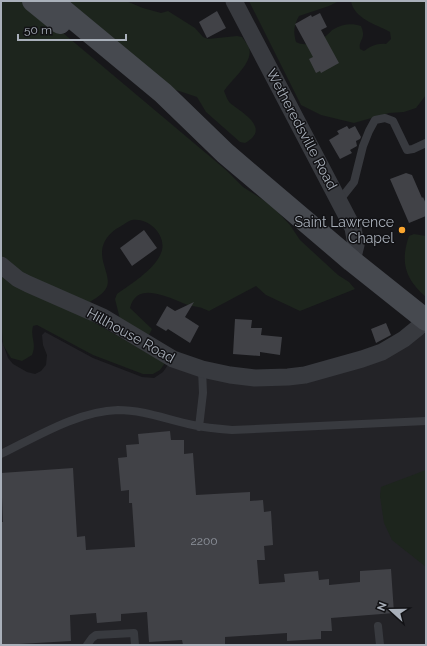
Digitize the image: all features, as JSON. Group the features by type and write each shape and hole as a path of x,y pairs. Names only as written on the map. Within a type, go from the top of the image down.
{"main road":[{"path":"33,1 149,99 225,153"},
{"path":"52,1 164,93 225,153 352,261 426,321"}],"street":[{"name":"Wetheredsville Road","path":"234,1 353,228 356,245 352,261"},
{"name":"Hillhouse Road","path":"1,265 18,279 103,317 173,359 202,369 230,375 254,378 305,375 382,352 404,339 426,321"}],"lane":[{"path":"339,201 354,182 363,146 375,120 385,118 393,121 407,150 426,143"},
{"path":"199,427 203,394 202,369"},
{"path":"1,454 82,417 100,412 118,410 151,414 210,429 232,430 426,421"},
{"path":"378,626 380,645"},
{"path":"87,645 96,635 134,633 135,645"}],"shaded area":[{"path":"1,1 25,1 226,170 243,187 275,209 290,225 300,240 338,275 349,282 355,289 300,311 266,295 256,286 209,311 155,293 140,294 134,299 130,308 152,329 148,337 121,323 115,299 117,294 154,265 161,253 162,240 159,234 156,229 145,222 132,220 116,229 107,238 103,246 102,254 108,284 101,294 85,305 56,294 1,259"},
{"path":"64,1 126,1 161,13 168,11 195,28 203,37 208,39 237,36 242,37 249,48 250,53 248,59 241,71 224,91 230,103 252,121 256,132 253,137 245,143 240,142 206,112 197,97 170,88"},
{"path":"249,1 339,1 299,16 294,28 296,42 308,44 316,42 337,27 347,24 354,24 361,26 363,31 360,49 364,51 374,45 386,44 391,39 390,32 361,17 356,12 351,1 426,1 426,95 416,108 404,112 389,113 354,123 321,115 301,105"},
{"path":"414,234 426,236 426,297 413,284 406,270 406,245 409,236"},
{"path":"1,269 165,363 160,370 153,374 143,374 93,355 37,325 33,326 32,330 34,347 32,355 22,361 11,358 3,345 1,328"},
{"path":"45,332 93,358 142,377 154,378 163,372 170,362 260,383 424,333 426,335 426,645 1,645 1,338 8,358 13,364 27,372 35,374 41,371 46,365 47,355 43,345 42,335"},
{"path":"426,470 426,567 392,540 384,523 380,496 381,487"}],"building":[{"path":"217,11 226,28 207,38 199,22"},
{"path":"320,13 327,27 321,30 339,63 321,73 320,71 316,73 309,59 313,57 295,24 311,15 312,17"},
{"path":"347,126 349,129 355,126 361,137 356,141 357,146 350,150 352,153 340,159 329,140 339,134 337,131"},
{"path":"406,173 412,175 426,204 426,216 409,223 390,179"},
{"path":"144,230 157,248 132,266 120,248"},
{"path":"194,302 185,317 199,326 190,343 168,329 166,331 156,325 167,306 175,311"},
{"path":"235,319 252,320 251,328 262,328 261,335 282,337 280,355 260,352 260,356 233,354"},
{"path":"386,323 391,335 376,343 371,329"},
{"path":"170,431 171,440 184,440 184,454 193,453 196,495 250,492 250,501 263,500 264,512 271,511 273,545 264,546 265,560 257,560 259,584 285,582 284,574 318,571 319,580 329,579 329,585 360,582 360,571 391,569 394,613 331,618 332,631 321,631 321,639 287,641 287,633 225,637 225,645 183,645 182,640 149,642 147,612 121,614 121,621 97,623 96,613 70,615 71,641 1,645 1,522 3,522 1,473 73,468 77,537 85,536 86,550 135,547 132,503 129,503 129,490 121,491 118,458 127,457 126,445 139,444 138,434"}],"place":[{"name":"Saint Lawrence Chapel","path":"402,230"}]}
